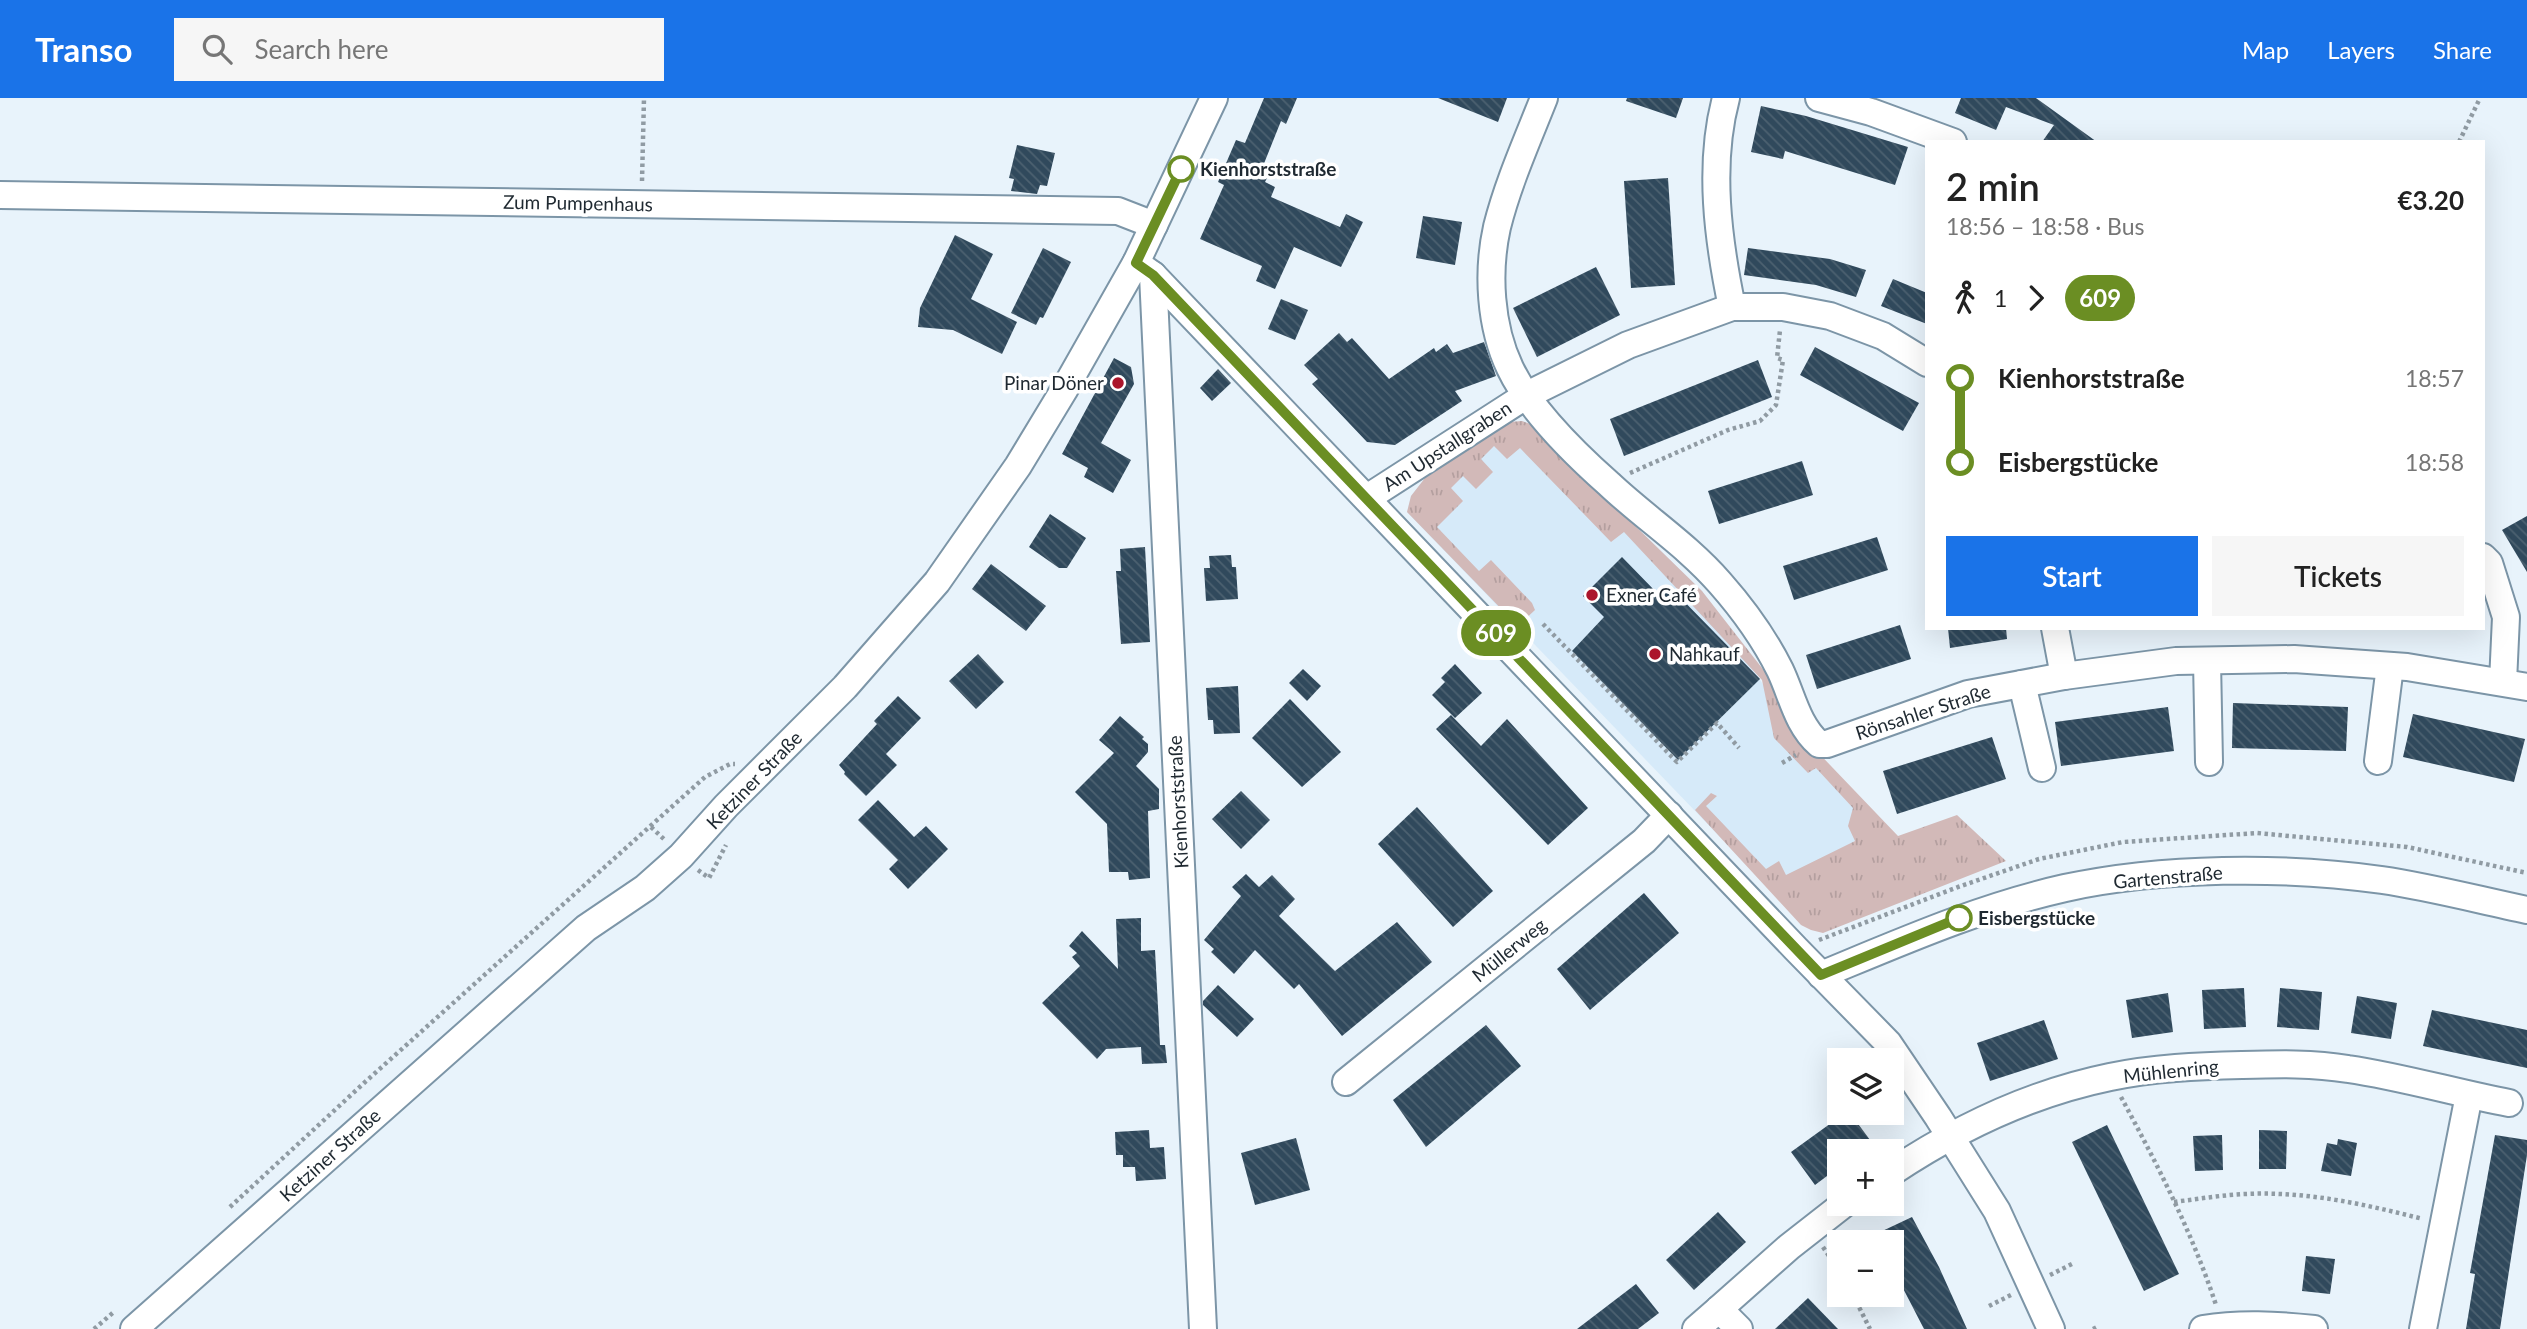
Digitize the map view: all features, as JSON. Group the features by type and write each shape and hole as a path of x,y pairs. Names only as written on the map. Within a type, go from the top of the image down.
{"street":[{"name":"Ketziner Straße","path":"134,1329 586,928 645,888 681,856 845,687 937,582 1024,455 1145,269 1154,225 1214,98"},
{"name":"Am Upstallgraben","path":"1527,395 1510,368 1497,332 1492,298 1492,262 1496,230 1507,193 1544,98"},
{"path":"1727,98 1716,159 1721,254 1732,307"},
{"path":"1819,98 1871,112 1948,140"},
{"name":"Zum Pumpenhaus","path":"0,195 1118,211 1154,225"},
{"path":"1145,269 1888,1043 1997,1211 2051,1329"},
{"name":"Kienhorststraße","path":"1145,269 1203,1329"},
{"name":"Am Upstallgraben","path":"1367,498 1527,395 1628,345 1732,307 1783,307 1830,316 1883,336 1925,362"},
{"name":"Rönsahler Straße","path":"1527,395 1548,423 1607,483 1699,561 1739,606 1780,669 1805,729 1819,744 1827,744 1968,694 2064,676 2176,661 2294,659 2390,666 2515,685"},
{"path":"2485,559 2489,563 2506,617 2515,685"},
{"path":"2056,630 2064,676"},
{"path":"2207,661 2209,762"},
{"path":"2378,761 2390,666"},
{"path":"2022,684 2042,768"},
{"name":"Müllerweg","path":"1346,1082 1644,841 1669,816"},
{"name":"Gartenstraße","path":"1821,975 1959,918 2065,888 2155,875 2267,871 2382,880 2527,910"},
{"name":"Mühlenring","path":"1904,1165 1973,1125 2038,1099 2110,1077 2192,1066 2293,1064 2346,1068 2510,1103"},
{"path":"2423,1329 2469,1095"},
{"path":"1696,1329 1789,1247 1829,1216"},
{"path":"1719,1309 1739,1329"},
{"path":"2213,1327 2273,1325 2314,1329"}],"path":[{"path":"641,204 645,98"},
{"path":"2460,140 2480,98"},
{"path":"1607,483 1728,430 1760,421 1776,405 1783,360 1777,358 1783,307"},
{"path":"1543,624 1677,762 1717,723 1739,748"},
{"path":"222,1215 364,1083 705,777 730,764 748,766 757,775"},
{"path":"2110,1077 2174,1202 2204,1271 2213,1327"},
{"path":"2174,1202 2244,1194 2288,1195 2345,1200 2443,1224"},
{"path":"94,1329 123,1304"},
{"path":"1859,1307 1870,1329"}],"shaded area":[{"path":"1522,421 1530,424 1702,591 1809,755 1882,822 1776,895 1407,512 1411,496 1425,478"}],"green space":[{"path":"1522,421 1530,424 1544,437 1702,591 1769,677 1809,743 1898,836 1957,815 2006,861 1823,933 1801,925 1695,810 1711,793 1717,796 1706,806 1766,869 1779,861 1786,875 1855,841 1848,826 1853,808 1816,768 1808,773 1774,738 1762,680 1624,532 1611,542 1520,448 1507,459 1494,446 1481,459 1493,472 1476,489 1463,476 1451,488 1463,501 1437,527 1479,571 1491,560 1532,603 1535,610 1521,623 1513,621 1407,512 1411,496 1425,478 1509,422"}],"building":[{"path":"1264,98 1297,98 1286,124 1281,121 1261,171 1269,174 1265,182 1275,187 1271,197 1340,227 1346,214 1363,222 1341,267 1294,247 1275,289 1256,281 1262,266 1200,239 1224,185 1218,182 1236,140 1245,143"},
{"path":"1438,98 1507,98 1498,122"},
{"path":"1627,98 1683,98 1676,118 1626,101"},
{"path":"1961,98 2036,98 2094,140 2043,140 2054,125 2006,107 1996,130 1955,113"},
{"path":"1761,106 1806,116 1908,147 1895,185 1785,151 1783,159 1751,152"},
{"path":"1017,145 1055,153 1047,186 1040,185 1037,194 1011,191 1014,179 1009,178"},
{"path":"1668,178 1675,285 1631,288 1624,181"},
{"path":"1423,216 1462,222 1455,265 1416,258"},
{"path":"955,235 993,254 971,299 1017,322 1002,354 953,330 918,327 920,308"},
{"path":"1043,248 1071,262 1043,318 1040,317 1036,325 1011,313"},
{"path":"1748,248 1830,259 1866,270 1856,297 1816,285 1744,275"},
{"path":"1596,267 1620,315 1537,357 1513,308"},
{"path":"1893,279 1925,292 1925,323 1881,306"},
{"path":"1281,299 1308,310 1295,340 1268,329"},
{"path":"1339,333 1347,342 1352,338 1389,379 1434,348 1436,352 1447,344 1453,353 1484,342 1496,376 1455,391 1462,401 1395,445 1367,442 1312,384 1318,379 1304,365"},
{"path":"1815,347 1919,403 1903,431 1800,375"},
{"path":"1114,358 1131,367 1134,384 1101,443 1131,460 1113,493 1084,477 1088,468 1062,454"},
{"path":"1758,360 1772,397 1624,456 1610,419"},
{"path":"1218,369 1231,383 1212,401 1200,388"},
{"path":"1802,461 1813,495 1719,524 1708,491"},
{"path":"1050,514 1086,538 1067,568 1059,568 1029,547"},
{"path":"2527,516 2527,572 2502,530"},
{"path":"1877,537 1888,570 1794,600 1783,566"},
{"path":"1145,547 1150,642 1121,644 1116,571 1121,571 1120,549"},
{"path":"1231,555 1232,567 1236,567 1238,599 1206,601 1204,568 1210,568 1209,556"},
{"name":"Nahkauf","path":"1622,557 1659,595 1669,586 1760,679 1678,760 1572,651 1604,617 1583,596"},
{"path":"991,564 1046,606 1026,631 972,589"},
{"path":"1900,625 1911,659 1817,689 1806,655"},
{"path":"1948,630 2006,630 2007,639 1950,648"},
{"path":"978,654 1004,682 976,709 949,681"},
{"path":"1455,664 1482,693 1455,718 1432,695 1445,682 1441,678"},
{"path":"1303,669 1321,686 1307,701 1289,683"},
{"path":"1238,686 1240,733 1214,734 1213,720 1208,720 1206,688"},
{"path":"898,696 921,718 886,754 897,765 866,796 844,774 839,765 877,724 874,721"},
{"path":"1290,699 1341,752 1302,787 1252,738"},
{"path":"2233,703 2348,707 2346,751 2232,748"},
{"path":"2168,707 2174,751 2061,766 2055,722"},
{"path":"2413,714 2525,739 2514,782 2403,757"},
{"path":"1451,715 1481,746 1507,719 1588,808 1548,845 1436,729"},
{"path":"1120,716 1144,737 1142,739 1148,744 1148,752 1136,766 1159,789 1159,809 1148,811 1150,878 1129,880 1128,872 1109,872 1107,824 1075,792 1114,753 1099,740"},
{"path":"1992,737 2006,779 1897,814 1883,771"},
{"path":"1241,791 1270,820 1241,849 1212,819"},
{"path":"878,800 914,837 926,826 948,849 908,889 889,869 898,860 858,820"},
{"path":"1417,807 1493,891 1453,927 1378,844"},
{"path":"1246,874 1259,887 1272,875 1295,899 1279,916 1335,971 1397,922 1432,962 1342,1036 1299,984 1294,989 1255,950 1234,974 1211,952 1214,949 1204,940 1241,896 1232,887"},
{"path":"1644,893 1679,933 1590,1010 1557,969"},
{"path":"1141,918 1141,951 1155,950 1160,1045 1165,1045 1167,1063 1142,1064 1141,1047 1106,1049 1097,1059 1042,1003 1080,966 1072,957 1077,953 1069,946 1082,931 1118,969 1116,919"},
{"path":"1218,985 1254,1019 1237,1037 1203,1005 1203,1001"},
{"path":"2244,988 2246,1027 2204,1029 2202,990"},
{"path":"2280,988 2322,992 2319,1030 2277,1027"},
{"path":"2168,993 2173,1032 2132,1038 2126,1000"},
{"path":"2357,996 2397,1003 2391,1039 2351,1033"},
{"path":"2432,1010 2527,1030 2527,1068 2423,1046"},
{"path":"2044,1020 2058,1059 1990,1081 1977,1043"},
{"path":"1486,1025 1521,1066 1426,1147 1393,1100"},
{"path":"1828,1125 1859,1125 1869,1139 1827,1139 1827,1176 1815,1185 1791,1152"},
{"path":"2107,1125 2179,1274 2144,1291 2072,1142"},
{"path":"1149,1130 1150,1148 1164,1147 1166,1179 1136,1181 1135,1167 1123,1167 1123,1155 1116,1155 1115,1132"},
{"path":"2259,1130 2287,1131 2286,1169 2259,1169"},
{"path":"2222,1135 2223,1170 2195,1171 2193,1136"},
{"path":"2495,1135 2527,1140 2527,1155 2500,1329 2466,1329 2475,1274 2470,1273"},
{"path":"1296,1138 1310,1190 1255,1205 1241,1153"},
{"path":"2338,1139 2357,1143 2351,1176 2321,1171 2327,1143 2337,1145"},
{"path":"1718,1212 1746,1242 1694,1290 1666,1260"},
{"path":"1912,1217 1939,1267 1967,1329 1924,1329 1904,1290 1904,1230 1884,1230"},
{"path":"2306,1256 2335,1259 2330,1294 2302,1291"},
{"path":"1636,1284 1659,1313 1638,1329 1577,1329"},
{"path":"1808,1298 1838,1329 1775,1329"}],"bus line":[{"name":"609","path":"1181,169 1136,263 1153,275 1821,975 1959,918"}],"place":[{"name":"Kienhorststraße","path":"1181,169"},
{"name":"Pinar Döner","path":"1118,383"},
{"name":"Exner Café","path":"1592,595"},
{"name":"Nahkauf","path":"1655,654"},
{"name":"Eisbergstücke","path":"1959,918"}]}
